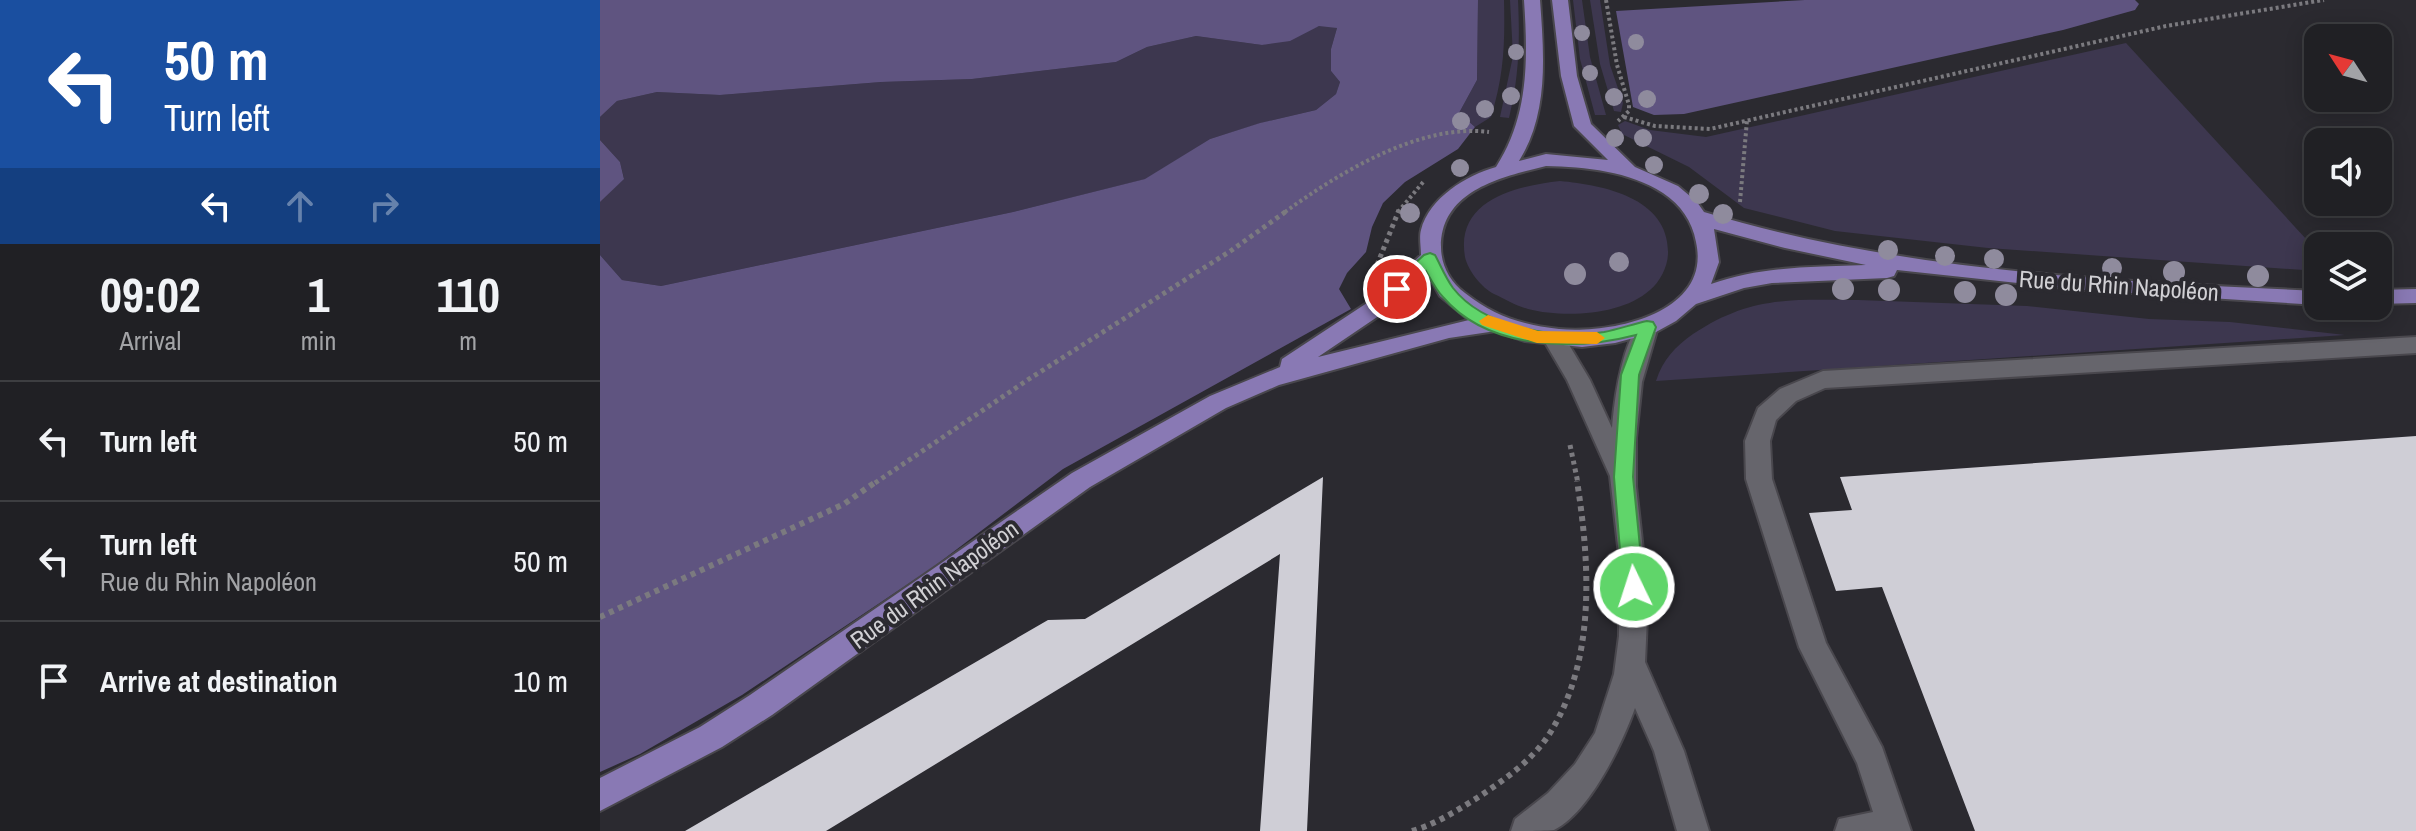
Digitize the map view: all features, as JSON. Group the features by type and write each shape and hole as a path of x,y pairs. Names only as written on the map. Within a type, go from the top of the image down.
{"main road":[{"path":"1505,168 1519,147 1536,75 1532,0"},
{"path":"1560,0 1569,76 1583,126 1608,154 1631,171"},
{"path":"1546,160 1590,161 1631,171 1663,185 1698,217 1705,231 1709,258 1699,286 1689,299 1664,319 1647,327 1602,338 1554,339 1522,334 1493,324 1449,295 1433,271 1431,230 1446,204 1471,183 1505,168 1546,160"},
{"name":"Rue du Rhin Napoléon","path":"1698,217 1768,240 1921,269 2189,292 2304,297"},
{"name":"Rue du Rhin Napoléon","path":"600,795 711,737 819,667 1081,480 1173,426 1272,378 1381,304 1430,258"},
{"name":"Rue du Rhin Napoléon","path":"1689,299 1741,281 1772,276 1921,269"},
{"path":"2392,297 2416,296"},
{"name":"Rue du Rhin Napoléon","path":"1272,378 1449,330 1493,324"}],"street":[{"path":"1527,831 1571,794 1598,760 1619,718 1631,664 1635,618 1623,477 1630,375 1647,327"},
{"path":"1554,339 1578,380 1623,477"},
{"path":"1851,831 1894,828 1871,758 1813,647 1759,479 1755,454 1758,428 1770,407 1793,390 1823,380 2416,345"},
{"path":"1631,664 1669,751 1693,831"}],"path":[{"path":"1606,0 1617,65 1629,105 1624,117 1655,126 1682,129 1710,129 2166,26 2324,0"},
{"path":"1740,211 1747,120"},
{"path":"600,617 844,504 1029,379 1232,250 1317,189 1367,159 1447,133 1489,132"},
{"path":"1412,831 1454,814 1493,789 1525,761 1550,732 1567,696 1578,659 1586,610 1580,493 1567,432"}],"shaded area":[{"path":"600,0 1478,0 1477,80 1459,113 1475,127 1458,149 1405,182 1383,203 1372,227 1366,252 1347,273 1339,289 1351,309 1063,469 932,568 742,695 640,754 600,772 600,255 622,280 661,286 1013,212 1145,179 1210,139 1316,110 1336,94 1340,82 1331,71 1331,49 1337,28 1319,26 1290,41 1262,45 1196,36 1147,47 1116,62 972,79 881,82 720,95 657,92 617,101 600,117"},
{"path":"1478,0 1504,0 1504,31 1501,73 1491,117 1475,127 1459,113 1477,80"},
{"path":"1510,0 1518,0 1519,30 1517,74 1509,118 1500,117 1513,56"},
{"path":"1573,0 1582,0 1590,57 1606,115 1595,115 1580,59"},
{"path":"1590,0 1600,0 1610,65 1623,103 1621,112 1614,111 1600,64"},
{"path":"1805,0 2135,0 2139,4 2135,10 2063,30 1684,114 1654,115 1633,107 1616,11"},
{"path":"1331,25 1337,28 1331,49 1331,71 1340,82 1336,94 1316,110 1210,139 1146,179 1013,212 661,286 622,280 600,255 600,202 624,178 620,162 600,140 600,117 617,101 657,92 720,95 881,82 972,79 1116,62 1147,47 1196,36 1262,45"},
{"path":"2126,43 2304,237 2304,270 1988,248 1835,231 1744,208 1689,167 1622,134 1618,125 1625,121 1650,130 1706,137"},
{"path":"600,140 620,162 624,179 600,202"},
{"path":"1560,181 1614,191 1646,207 1658,219 1665,234 1668,258 1660,278 1638,299 1591,313 1542,312 1515,304 1489,291 1469,268 1464,238 1469,222 1479,209 1508,192"},
{"path":"1792,300 2027,306 2149,319 2230,322 2345,335 1656,381 1670,354 1681,344 1714,321 1734,312"}],"building":[{"path":"2416,436 2416,831 1975,831 1882,587 1836,591 1809,513 1852,510 1840,477"},
{"path":"1323,477 1307,831 1260,831 1280,554 826,831 685,831 1048,620 1085,619"}],"slow traffic":[{"path":"1488,321 1507,330 1537,337 1597,338"}],"route":[{"path":"1397,289 1430,258 1433,271 1449,295 1476,315 1507,330 1537,337 1578,339 1602,338 1647,327 1630,375 1623,477 1634,587"}]}
